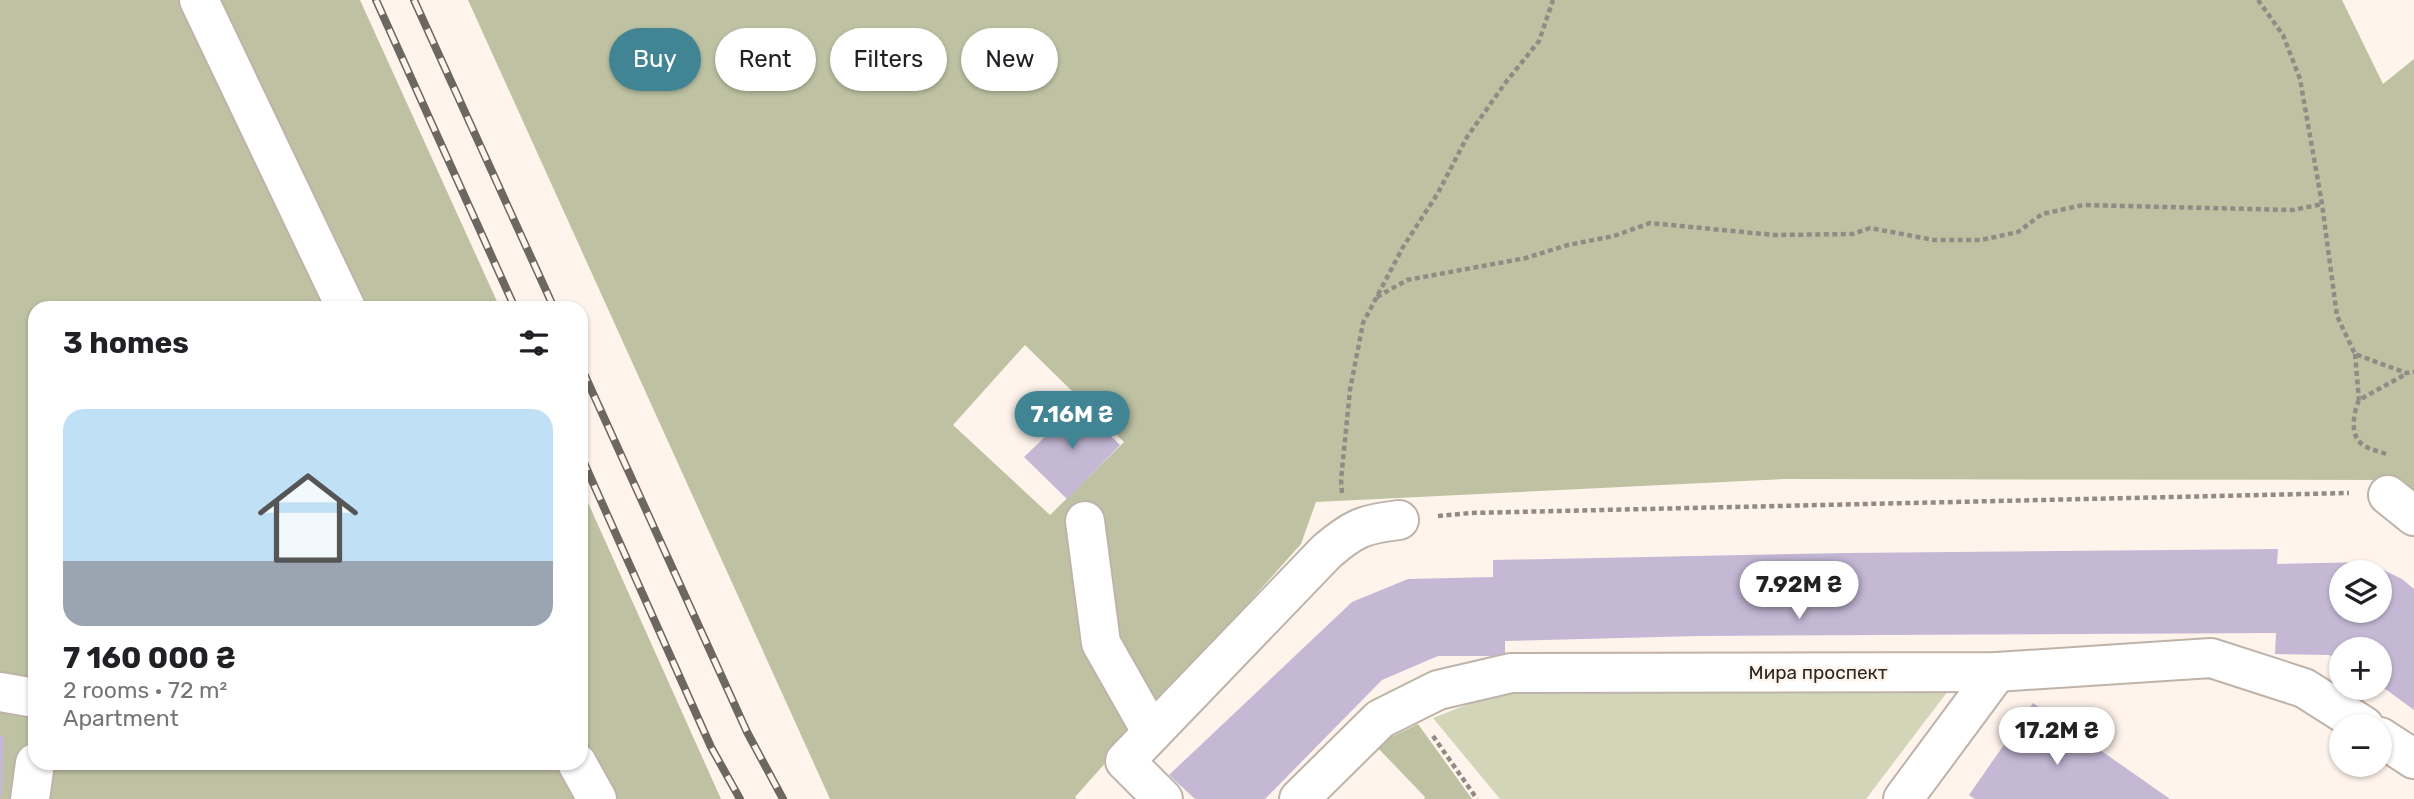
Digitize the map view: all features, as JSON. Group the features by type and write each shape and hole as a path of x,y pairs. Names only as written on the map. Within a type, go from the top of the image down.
{"lane":[{"path":"199,0 343,301"},
{"path":"1163,799 1125,761 1345,535 1369,523 1399,520"},
{"path":"1085,521 1101,643 1153,733"},
{"name":"Мира проспект","path":"1299,799 1380,719 1438,690 1511,673 1997,672 2211,658 2305,688 2345,714"},
{"path":"1903,799 1997,672"},
{"path":"0,692 28,697"},
{"path":"2392,745 2414,759"},
{"path":"30,799 34,770"},
{"path":"581,770 597,799"}],"path":[{"path":"1345,535 1342,480 1350,390 1363,323 1403,247 1438,192 1467,137 1539,41 1553,0"},
{"path":"2258,0 2283,35 2300,79 2322,204 2337,316 2355,354 2359,400 2354,412 2355,436 2363,445 2393,457"},
{"path":"1377,297 1407,280 1526,258 1568,245 1614,236 1650,223 1774,235 1853,234 1870,228 1934,240 1981,240 2018,232 2042,214 2083,205 2293,210 2322,204"},
{"path":"2355,354 2406,373"},
{"path":"2359,400 2406,373 2414,372"},
{"path":"1399,520 1498,512 2354,493 2401,505"},
{"path":"1411,704 1477,799"}],"green space":[{"path":"0,0 360,0 497,301 28,301 28,770 588,770 588,503 721,799 0,799"},
{"path":"468,0 2342,0 2383,84 2414,59 2414,504 2384,480 1784,479 1316,502 1301,544 1075,797 1077,799 830,799","holes":["1025,345 1124,442 1050,515 953,425"]},
{"path":"1627,683 1951,687 1866,799 1500,799 1433,718 1496,693"},
{"path":"1418,724 1472,799 1424,799 1375,745"}],"building":[{"path":"1079,404 1120,445 1067,499 1024,457"},
{"path":"2278,549 2277,564 2329,563 2329,623 2392,623 2392,574 2414,589 2414,710 2392,694 2392,637 2329,637 2329,655 2275,654 2276,633 1699,636 1505,641 1505,656 1438,656 1382,680 1265,799 1195,799 1169,775 1352,602 1408,579 1493,577 1493,560"},
{"path":"2033,703 2170,799 1975,799 1969,795"},
{"path":"0,736 4,736 2,797 0,797"}],"railway":[{"path":"376,0 512,301"},
{"path":"414,0 551,301"},
{"path":"588,382 747,732 783,799"},
{"path":"588,472 711,747 740,799"}]}
